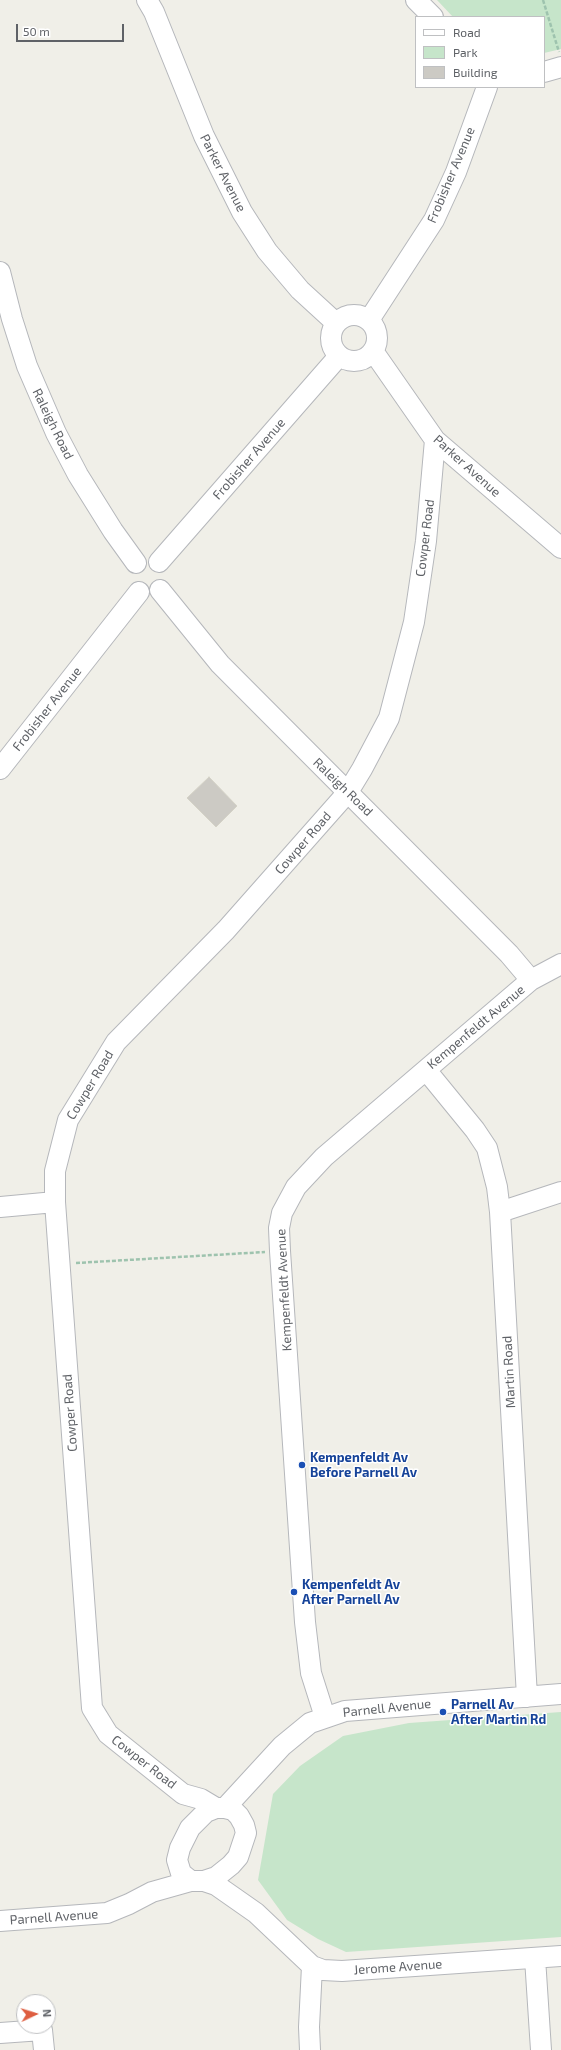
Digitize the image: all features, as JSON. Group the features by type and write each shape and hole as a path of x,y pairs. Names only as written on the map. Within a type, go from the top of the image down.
{"street":[{"name":"Parker Avenue","path":"147,0 154,12 204,136 242,212 267,250 295,285 336,323"},
{"path":"400,0 415,16"},
{"path":"416,0 432,16"},
{"path":"545,71 556,60"},
{"name":"Frobisher Avenue","path":"370,320 434,220 456,172 487,88"},
{"name":"Raleigh Road","path":"0,272 12,319 27,366 56,433 94,500 136,563"},
{"path":"350,315 358,315 370,320 377,334 377,343 373,351 360,361 352,361 339,356 331,342 331,334 336,323 342,318 350,315"},
{"name":"Parker Avenue","path":"373,351 436,440 561,548"},
{"name":"Frobisher Avenue","path":"159,562 339,356"},
{"name":"Cowper Road","path":"220,1808 183,1794 108,1734 92,1708 59,1264 55,1202 55,1171 68,1120 116,1042 226,930 348,792 389,718 414,622 426,541 436,440"},
{"path":"147,558 159,562 165,571 166,576 160,590 150,594 139,592 134,588 130,578 132,567 136,563 147,558"},
{"name":"Raleigh Road","path":"160,590 220,664 509,954 531,980"},
{"name":"Frobisher Avenue","path":"0,769 139,592"},
{"name":"Kempenfeldt Avenue","path":"325,1717 312,1673 305,1622 280,1251 279,1228 282,1213 296,1187 324,1157 531,980 561,964"},
{"name":"Martin Road","path":"426,1070 475,1130 487,1148 492,1165 500,1212 527,1697"},
{"path":"500,1212 561,1192"},
{"path":"0,1207 55,1202"},
{"name":"Parnell Avenue","path":"152,1892 178,1860 180,1848 190,1828 200,1817 220,1808 258,1772 282,1746 310,1723 346,1711 561,1694"},
{"name":"Parnell Avenue","path":"0,1921 107,1913 130,1904 152,1892 216,1877 225,1872 238,1857 246,1833 244,1825 246,1806 258,1772"},
{"name":"Cowper Road","path":"183,1794 190,1818 190,1828"},
{"path":"220,1808 233,1810 239,1816 244,1825"},
{"path":"238,1857 235,1879 256,1913"},
{"path":"178,1860 181,1873 197,1881 216,1885 256,1913 312,1966 309,2027 310,2050"},
{"name":"Jerome Avenue","path":"312,1966 323,1970 342,1971 561,1956"},
{"path":"535,1958 541,2050"},
{"path":"0,2033 42,2030 44,2050"}],"path":[{"path":"543,0 556,39 556,60"},
{"path":"59,1264 280,1251"}],"green space":[{"path":"437,0 561,0 561,49 545,53 545,16 452,16"},
{"path":"561,1712 561,1937 346,1952 318,1939 287,1920 258,1880 273,1794 300,1766 343,1736 409,1723"}],"building":[{"path":"209,777 237,806 216,827 187,798"}],"place":[{"name":"Kempenfeldt Av Before Parnell Av","path":"302,1465"},
{"name":"Kempenfeldt Av After Parnell Av","path":"294,1592"},
{"name":"Parnell Av After Martin Rd","path":"443,1712"}]}
